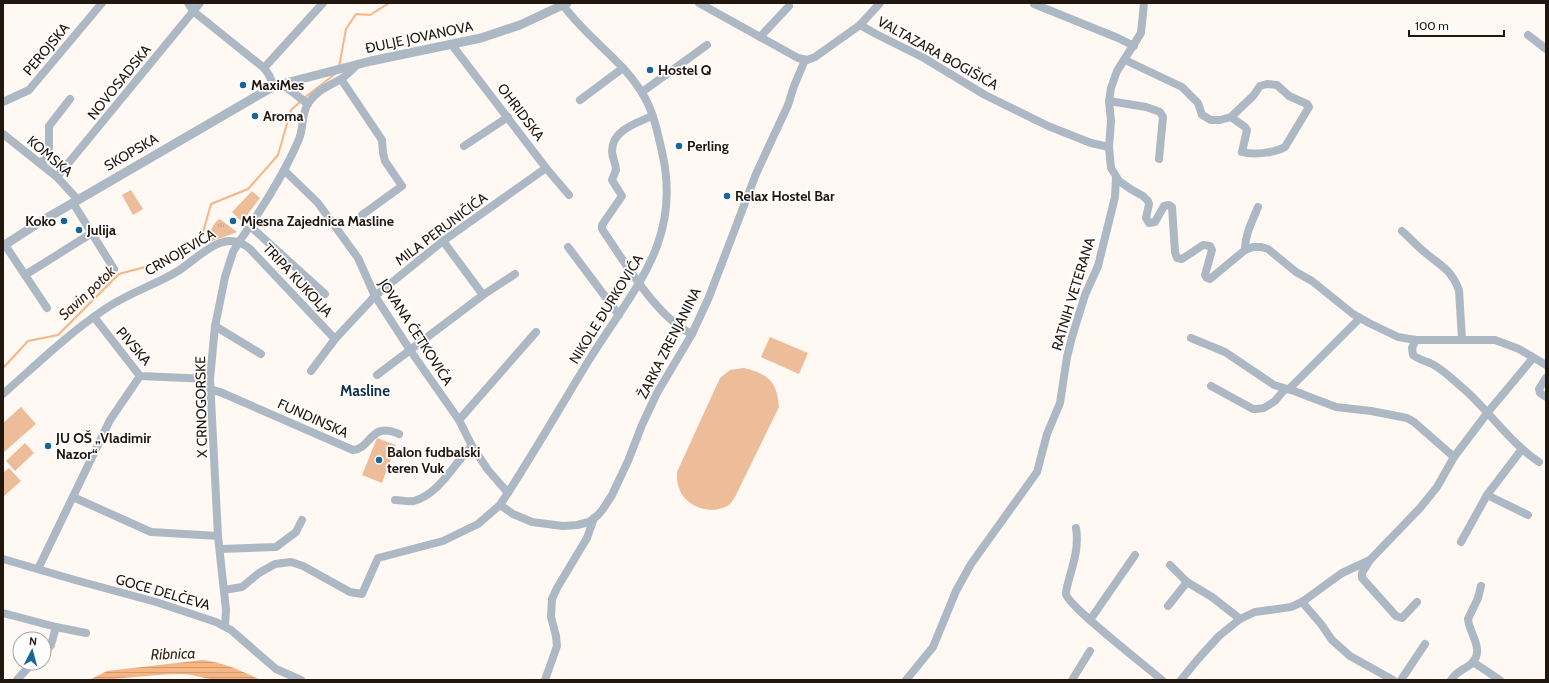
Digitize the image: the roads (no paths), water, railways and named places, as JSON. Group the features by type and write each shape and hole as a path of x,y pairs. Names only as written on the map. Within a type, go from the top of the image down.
{"street":[{"name":"PEROJSKA","path":"3,102 29,90 102,3"},
{"path":"188,3 193,11 264,68 278,85 306,102"},
{"name":"NOVOSADSKA","path":"58,177 200,3"},
{"path":"264,68 323,3"},
{"path":"699,3 798,58 805,60"},
{"path":"860,24 880,3"},
{"name":"RATNIH VETERANA","path":"906,680 933,647 956,591 971,564 1036,472 1047,434 1060,403 1067,357 1072,337 1085,295 1098,266 1115,197 1116,176 1111,168 1109,147 1111,121 1109,101 1115,76 1141,33 1144,3"},
{"name":"ĐULJE JOVANOVA","path":"278,85 356,65 452,45 508,30 565,4"},
{"name":"NIKOLE ĐURKOVIĆA","path":"224,590 242,587 259,573 275,564 291,562 303,566 350,592 362,594 378,558 443,541 478,524 500,505 596,349 640,283 651,262 661,236 666,217 668,196 666,170 652,116 642,92 623,68 573,17 565,4"},
{"path":"1034,4 1134,46"},
{"path":"760,37 789,6"},
{"name":"VALTAZARA BOGIŠIĆA","path":"805,60 815,57 860,24 876,34 924,58 985,95 1041,123 1084,141 1099,146 1109,147"},
{"path":"1528,35 1546,49"},
{"name":"OHRIDSKA","path":"452,45 546,168 569,195"},
{"path":"642,92 707,45"},
{"name":"ŽARKA ZRENJANINA","path":"500,505 521,518 543,524 569,526 583,524 594,518 598,515 612,495 628,461 642,425 658,393 692,334 709,297 756,174 788,106 794,86 805,60"},
{"path":"1125,60 1182,87 1198,103 1202,115 1207,119 1220,120 1231,117 1253,96 1260,86 1267,84 1277,85 1289,96 1307,104 1309,107 1285,147 1257,154 1242,152 1247,130 1231,117"},
{"name":"X CRNOGORSKE","path":"225,626 226,610 218,536 212,390 210,379 214,326 225,277 233,252 284,170 299,138 306,102 326,86 341,79 356,65"},
{"path":"580,100 623,68"},
{"path":"341,79 382,140 385,161 402,186 362,215"},
{"name":"SKOPSKA","path":"4,245 75,201 278,85"},
{"path":"41,164 48,152 49,126 70,99"},
{"path":"1109,101 1146,107 1160,112 1163,117 1159,159"},
{"path":"652,116 624,129 617,136 613,144 612,158 616,170 612,180 622,196 602,225 602,229 640,283 669,319 680,328 692,334"},
{"path":"464,146 508,117"},
{"name":"KOMSKA","path":"5,138 58,177 75,201 114,269"},
{"name":"MILA PERUNIČIĆA","path":"311,371 335,339 375,296 443,241 546,168"},
{"name":"JOVANA ĆETKOVIĆA","path":"284,170 318,204 358,258 375,296 410,350 459,420 472,446 488,470 508,493"},
{"path":"1116,176 1124,184 1146,198 1149,204 1146,218 1149,223 1155,222 1164,206 1169,205 1172,207 1175,252 1177,258 1184,258 1204,245 1211,247 1212,250 1206,275 1208,279 1212,279 1245,250 1258,247 1268,249 1296,272 1312,281 1360,318 1398,337 1416,340 1495,340 1519,349 1546,365"},
{"path":"1245,250 1245,242 1248,231 1258,208"},
{"path":"250,226 325,294"},
{"path":"1402,231 1427,254 1442,264 1453,276 1459,290 1462,339"},
{"path":"25,275 92,233"},
{"name":"CRNOJEVIĆA","path":"3,394 94,317 127,296 178,272 215,244 228,241 239,242"},
{"path":"443,241 483,295"},
{"name":"TRIPA KUKOLJA","path":"239,242 249,248 335,339"},
{"path":"4,245 47,308"},
{"path":"568,247 619,314"},
{"path":"377,374 483,295 515,274"},
{"name":"PIVSKA","path":"94,317 140,376 210,379"},
{"path":"1211,386 1253,409 1264,408 1275,401 1284,390 1289,389 1360,318"},
{"path":"214,326 261,354"},
{"path":"459,420 536,332"},
{"path":"1191,338 1225,352 1274,385 1289,389 1336,407 1371,411 1407,418 1414,422 1454,457"},
{"path":"1416,340 1412,348 1413,355 1432,364 1444,372 1488,412 1522,449 1539,462"},
{"path":"1417,602 1402,618 1396,616 1362,578 1362,573 1370,560 1420,508 1437,487 1454,457 1488,412 1533,358"},
{"path":"38,569 110,420 140,376"},
{"path":"1546,378 1540,389 1540,393 1546,397"},
{"name":"FUNDINSKA","path":"212,390 220,392 353,450 358,449 380,431 390,430 399,434"},
{"path":"395,500 414,501 434,489 450,473 472,446"},
{"path":"1461,542 1487,495 1522,449"},
{"path":"1487,495 1528,515"},
{"path":"73,497 151,532 218,536"},
{"path":"545,680 557,646 551,611 554,593 587,538 594,518"},
{"path":"220,549 278,547 296,532 302,520"},
{"path":"1076,528 1078,539 1066,594 1068,600 1162,680"},
{"path":"1090,620 1135,555"},
{"name":"GOCE DELČEVA","path":"3,558 207,618 225,626 276,668 301,680"},
{"path":"1181,680 1214,641 1240,619 1255,612 1291,607 1302,602 1342,573 1370,560"},
{"path":"1170,565 1187,582 1212,597 1240,619"},
{"path":"1168,606 1187,582"},
{"path":"1452,680 1457,673 1473,662 1477,648 1468,619 1478,598 1481,586"},
{"path":"1302,602 1321,624 1332,640 1346,652 1393,680"},
{"path":"3,613 86,633"},
{"path":"52,641 56,627"},
{"path":"1401,680 1425,644"},
{"path":"1072,680 1090,651"},
{"path":"1473,662 1500,680"},
{"path":"17,680 25,671"}],"waterway":[{"name":"Savin potok","path":"339,67 346,29 356,14 370,15 389,3"},
{"name":"Savin potok","path":"304,98 335,74"},
{"name":"Savin potok","path":"3,368 28,341 58,335 119,274 179,258 202,236 211,204 248,189 278,155 291,110 301,101"}],"place":[{"name":"Hostel Q","path":"650,70"},
{"name":"MaxiMes","path":"243,85"},
{"name":"Aroma","path":"255,116"},
{"name":"Perling","path":"679,146"},
{"name":"Relax Hostel Bar","path":"727,196"},
{"name":"Koko","path":"64,221"},
{"name":"Mjesna Zajednica Masline","path":"233,221"},
{"name":"Julija","path":"79,230"},
{"name":"JU OŠ „Vladimir Nazor“","path":"48,446"},
{"name":"Balon fudbalski teren Vuk","path":"379,460"}],"district":[{"name":"Masline","path":"365,391"}],"water label":[{"name":"Ribnica","path":"173,654"}]}
